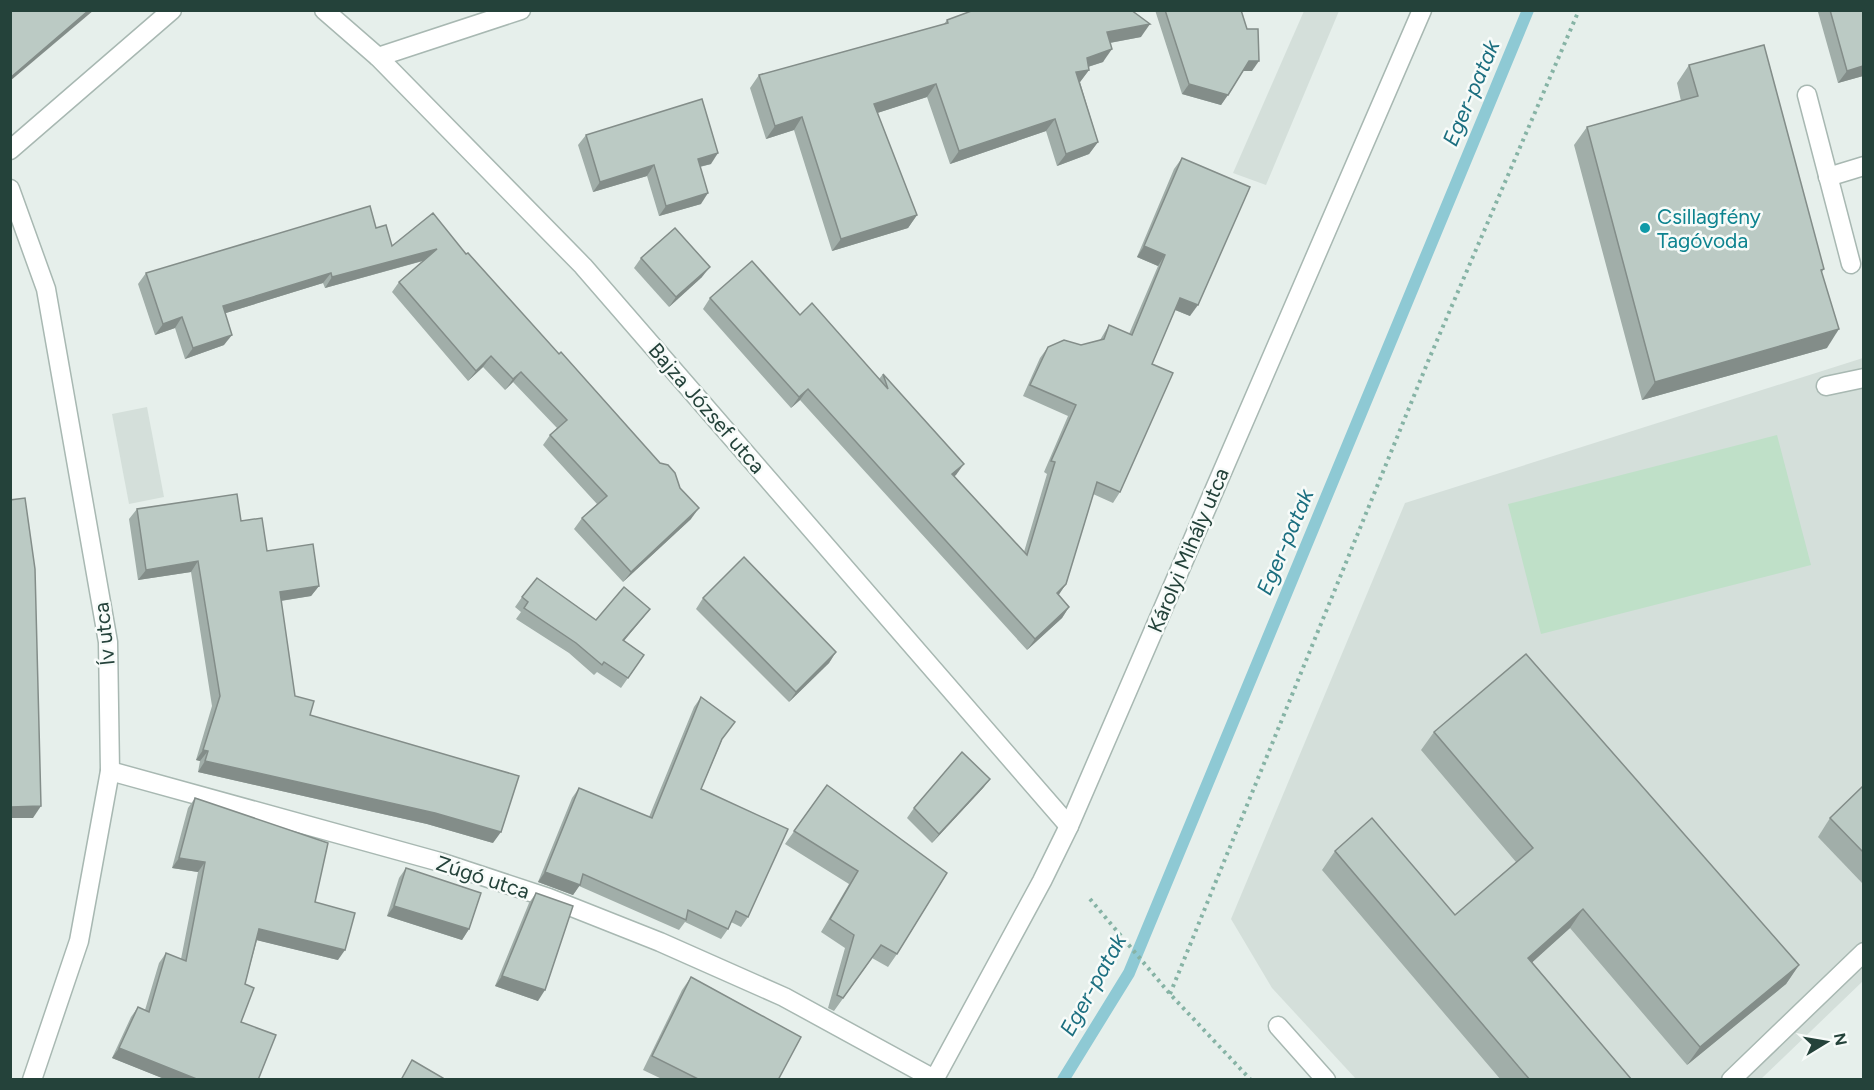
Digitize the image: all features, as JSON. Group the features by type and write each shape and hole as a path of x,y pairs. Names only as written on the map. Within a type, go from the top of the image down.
{"street":[{"path":"10,150 172,10"},
{"name":"Bajza József utca","path":"324,10 378,57 583,266 1069,826"},
{"path":"378,57 521,10"},
{"name":"Károlyi Mihály utca","path":"934,1079 1042,881 1069,826 1422,10"},
{"path":"1807,95 1851,264"},
{"path":"1828,177 1863,166"},
{"name":"Ív utca","path":"10,189 46,289 108,642 110,771 78,941 32,1080"},
{"path":"1826,386 1863,378"},
{"name":"Zúgó utca","path":"110,771 440,862 549,898 660,942 784,997 934,1079"},
{"path":"1731,1080 1863,952"},
{"path":"1278,1026 1326,1080"}],"path":[{"path":"1170,994 1429,359 1579,10"},
{"path":"1090,899 1170,994 1251,1080"}],"shaded area":[{"path":"1304,11 1339,11 1266,185 1233,173"},
{"path":"1863,358 1863,981 1761,1079 1356,1079 1272,988 1231,919 1405,503"},
{"path":"147,407 164,497 129,504 112,414"}],"green space":[{"path":"1777,435 1811,565 1541,634 1508,504"}],"building":[{"path":"10,10 89,10 10,78"},
{"path":"974,10 1131,10 1150,24 1107,32 1112,49 1087,58 1089,70 1076,72 1098,142 1066,154 1055,119 959,151 936,84 874,104 917,215 841,239 802,117 775,126 759,75 948,23 947,20"},
{"path":"1165,10 1241,10 1247,29 1258,29 1259,61 1249,61 1228,95 1189,84"},
{"path":"1830,10 1863,10 1863,66 1847,71"},
{"name":"Csillagfény Tagóvoda","path":"1764,45 1824,269 1821,270 1839,329 1655,382 1587,127 1698,96 1689,65"},
{"path":"702,99 718,153 698,159 708,193 666,206 654,165 600,182 586,135"},
{"path":"1182,158 1250,187 1198,305 1180,298 1152,364 1173,373 1120,492 1097,482 1066,584 1057,593 1069,607 1035,639 808,389 799,397 710,298 752,261 800,315 812,303 888,389 883,374 964,464 952,474 1027,555 1055,462 1051,461 1076,405 1030,385 1048,347 1064,340 1081,345 1104,339 1109,325 1132,335 1165,255 1144,246"},
{"path":"370,206 376,228 386,225 392,246 433,213 466,254 468,253 559,354 561,352 660,463 668,465 675,473 680,488 699,508 631,572 582,518 607,496 550,435 567,420 521,372 513,379 491,356 476,371 399,282 437,249 332,277 331,273 223,306 232,335 193,348 182,317 163,324 146,273"},
{"path":"675,228 710,267 676,297 641,258"},
{"path":"237,494 241,521 262,518 267,551 313,544 319,586 280,592 295,696 314,701 310,715 519,776 501,832 435,813 205,761 208,751 203,750 220,696 198,561 146,570 137,509"},
{"path":"25,498 35,569 41,806 10,807 10,500"},
{"path":"744,557 836,652 796,692 703,598"},
{"path":"537,578 596,620 624,587 650,609 623,640 644,655 628,678 604,662 602,665 576,643 524,608 528,602 522,597"},
{"path":"1526,654 1799,965 1700,1047 1583,909 1528,958 1632,1080 1530,1080 1335,851 1372,818 1455,915 1533,848 1434,732"},
{"path":"701,697 735,722 722,739 701,789 788,829 748,917 736,911 728,929 688,910 686,920 583,874 580,885 545,872 579,788 652,818"},
{"path":"962,752 990,779 939,834 914,808"},
{"path":"827,785 947,873 897,954 881,945 843,998 837,995 854,935 830,919 858,871 794,831"},
{"path":"1863,786 1863,852 1830,818"},
{"path":"195,798 328,843 315,902 355,913 345,950 259,929 245,984 254,988 241,1022 276,1035 258,1080 199,1080 119,1048 138,1007 149,1012 166,953 186,961 205,862 179,858"},
{"path":"406,868 481,893 469,929 394,906"},
{"path":"536,893 573,906 545,990 502,976"},
{"path":"691,977 801,1037 778,1080 700,1080 652,1056"},
{"path":"412,1060 443,1078 442,1080 401,1080"}],"waterway":[{"name":"Eger-patak","path":"1063,1080 1129,973 1528,10"}],"place":[{"name":"Csillagfény Tagóvoda","path":"1645,228"}]}
